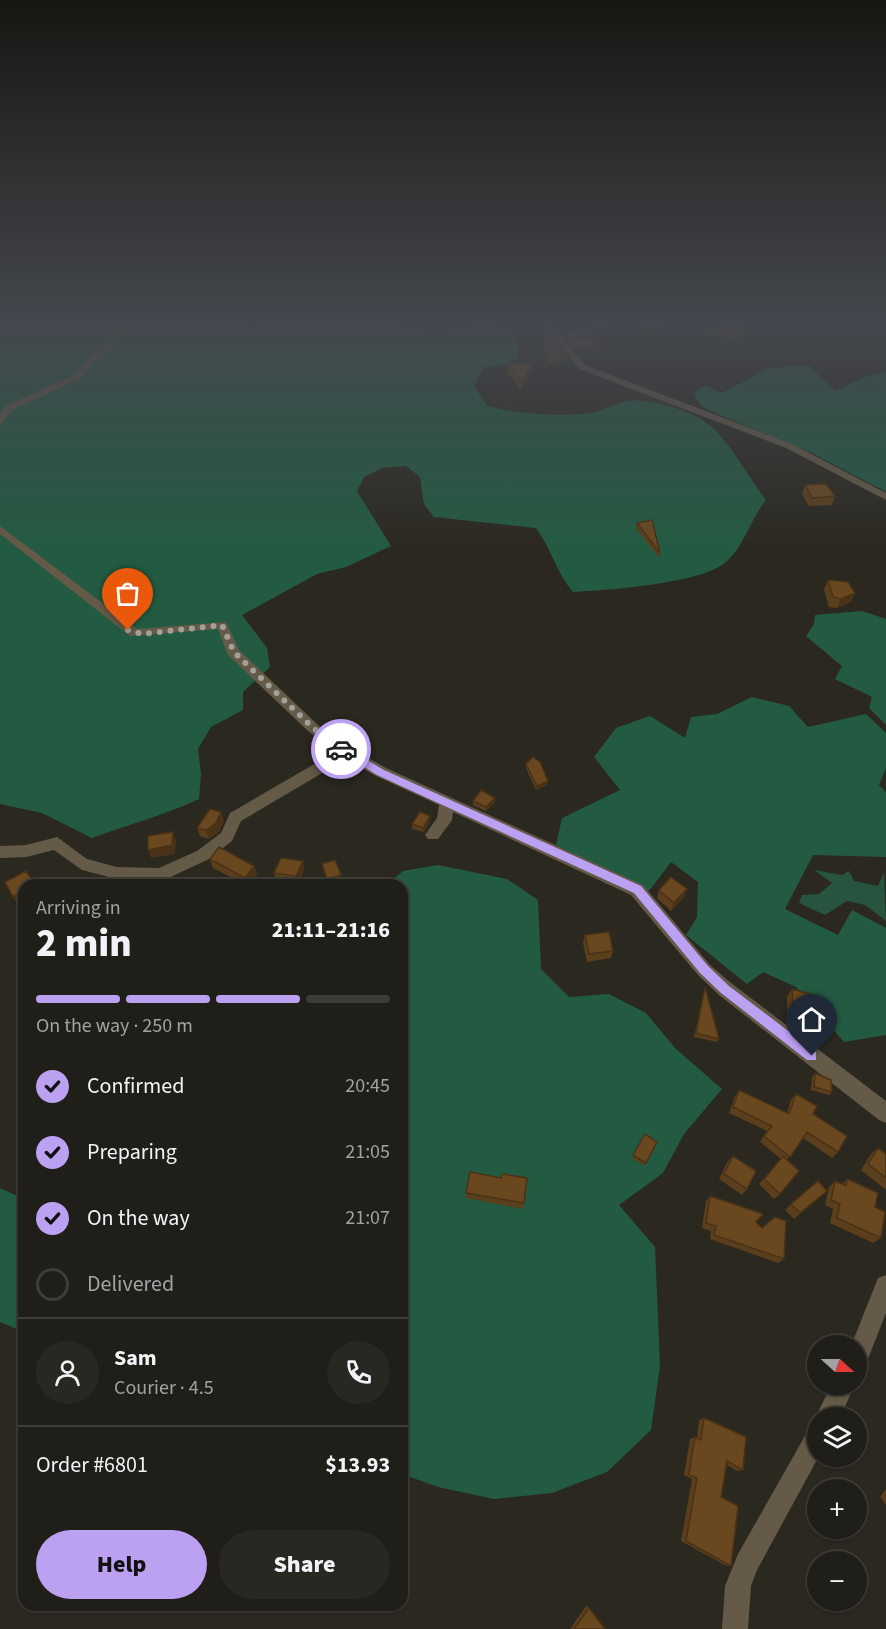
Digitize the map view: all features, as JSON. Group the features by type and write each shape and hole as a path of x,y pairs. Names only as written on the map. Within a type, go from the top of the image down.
{"street":[{"path":"0,421 8,408 28,399"},
{"path":"668,399 772,439 886,497"},
{"path":"0,529 134,633 222,625 234,652 313,728 346,752 381,772 637,890 704,970 725,989 886,1113"},
{"path":"0,852 26,851 57,843 82,864 117,873 160,875 202,855 227,837 235,817 346,752"},
{"path":"433,835 444,820 447,802"},
{"path":"866,1335 886,1286"},
{"path":"735,1629 738,1586 747,1563 807,1455"}],"green space":[{"path":"0,399 482,399 487,406 552,415 591,413 626,401 645,401 692,414 708,424 731,449 766,500 735,552 722,565 709,572 650,585 573,592 562,577 536,528 434,517 424,504 420,477 406,466 382,468 364,477 357,491 391,546 346,567 317,574 242,615 267,648 270,667 243,692 243,710 211,727 198,749 201,774 199,799 92,838 42,813 0,804"},
{"path":"697,399 886,399 886,492 812,453 701,406"},
{"path":"862,611 886,619 886,725 869,708 872,697 835,679 842,666 806,636 814,624 815,615"},
{"path":"752,697 789,706 808,727 866,714 886,733 886,768 879,785 886,792 886,857 813,855 785,909 838,935 852,910 886,928 886,1035 844,1042 796,987 763,972 747,984 686,935 697,917 698,882 671,862 649,891 556,845 562,818 620,790 594,757 616,728 650,716 685,738 691,717 717,714"},
{"path":"438,865 507,879 538,900 541,969 569,997 609,994 646,1013 675,1048 722,1089 684,1134 663,1173 619,1205 655,1247 660,1366 651,1430 607,1472 552,1493 494,1499 438,1487 408,1476 408,879 393,879 403,871"},
{"path":"814,870 842,875 849,871 854,881 878,886 884,872 886,921 865,905 847,901 825,915 799,903 802,895 819,894 832,883"},
{"path":"0,1188 18,1196 18,1330 0,1322"}],"building":[{"path":"826,484 835,496 812,498 805,485"},
{"path":"652,520 660,553 637,523"},
{"path":"828,580 848,582 855,593 841,599 833,597"},
{"path":"533,757 540,762 548,781 537,786 526,764"},
{"path":"481,790 495,798 486,807 473,801"},
{"path":"210,809 221,812 216,823 206,830 197,828"},
{"path":"420,812 430,816 423,828 412,824"},
{"path":"173,832 172,845 148,850 148,836"},
{"path":"219,847 254,866 245,878 210,859"},
{"path":"281,858 303,861 296,876 274,873"},
{"path":"335,860 341,875 327,879 322,864"},
{"path":"26,871 31,879 18,879 18,894 13,897 5,882"},
{"path":"671,877 687,889 674,903 659,890"},
{"path":"609,932 613,951 589,954 585,935"},
{"path":"705,987 719,1039 696,1033"},
{"path":"792,989 813,995 816,1011 793,1006"},
{"path":"815,1073 831,1080 832,1092 814,1087"},
{"path":"739,1090 789,1114 796,1094 817,1106 813,1114 847,1136 838,1152 807,1132 790,1157 764,1136 772,1126 733,1107"},
{"path":"645,1134 657,1142 646,1163 633,1155"},
{"path":"878,1148 886,1154 886,1178 868,1164"},
{"path":"733,1156 756,1171 747,1189 724,1174"},
{"path":"783,1156 799,1171 780,1194 764,1179"},
{"path":"470,1172 501,1178 502,1174 527,1178 524,1203 466,1193"},
{"path":"847,1179 878,1193 875,1207 885,1212 881,1238 837,1218 840,1204 831,1200 835,1181 846,1186"},
{"path":"818,1181 827,1191 800,1213 791,1204"},
{"path":"710,1196 763,1214 756,1222 762,1228 775,1217 786,1221 784,1259 714,1235 716,1226 706,1223"},
{"path":"704,1418 746,1437 743,1470 727,1461 721,1497 738,1506 731,1566 686,1541 697,1478 689,1475 695,1437 701,1440"},
{"path":"589,1608 605,1629 574,1629"}],"way so far":[{"path":"128,630 142,634 222,625 228,644 234,652 313,728 341,749"}],"route":[{"path":"341,749 381,772 637,890 648,900 704,970 812,1056"}]}
